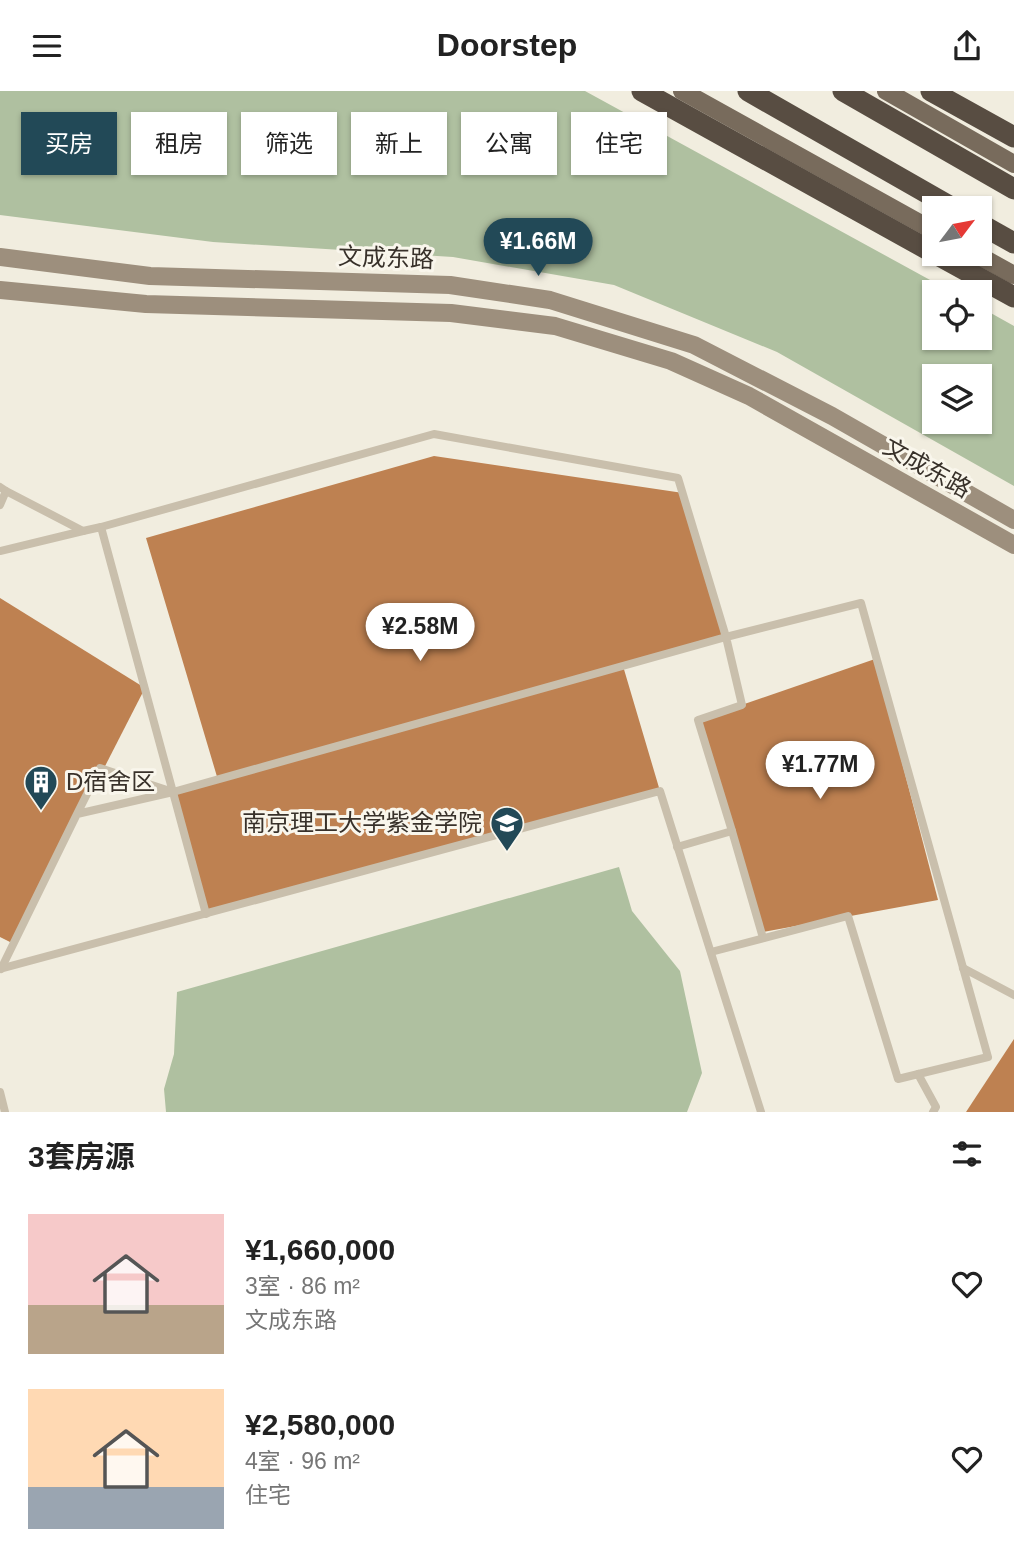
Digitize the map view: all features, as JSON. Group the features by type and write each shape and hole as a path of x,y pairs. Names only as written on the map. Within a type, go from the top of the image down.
{"highway":[{"path":"642,91 922,246"},
{"path":"748,91 932,196"},
{"path":"842,91 1014,189"},
{"path":"930,91 1014,137"},
{"path":"992,231 1014,243"},
{"path":"958,266 1014,297"}],"main road":[{"path":"682,91 922,224"},
{"path":"886,91 1014,164"},
{"path":"992,263 1014,275"}],"street":[{"name":"文成东路","path":"0,257 150,276 450,285 550,300 694,345 832,417 1014,520"},
{"name":"文成东路","path":"0,290 146,304 451,313 555,326 671,361 749,396 1014,545"}],"lane":[{"path":"0,551 102,527 434,434 678,478 726,638 742,705 698,720 763,938"},
{"path":"0,505 3,489 83,531"},
{"path":"102,527 206,914"},
{"path":"77,814 173,792 861,603 988,1057 898,1079 848,916 711,952"},
{"path":"1,969 100,768 173,792"},
{"path":"1,969 660,791 761,1112"},
{"path":"677,847 732,831"},
{"path":"964,968 1014,995"},
{"path":"918,1074 934,1109 944,1112"},
{"path":"0,1092 5,1112"}],"green space":[{"path":"0,91 585,91 623,112 571,112 571,175 667,175 667,136 930,280 922,280 922,350 992,350 992,314 1014,326 1014,486 922,434 992,434 992,364 922,364 922,434 777,352 614,285 453,257 213,242 0,215"},
{"path":"619,867 632,911 680,971 702,1073 687,1112 166,1112 164,1089 174,1054 177,992"}],"building":[{"path":"434,456 683,493 726,637 623,666 660,791 206,914 173,792 218,780 146,538"},
{"name":"D宿舍区","path":"0,598 145,688 14,944 0,937"},
{"path":"875,659 938,900 763,932 698,720"},
{"path":"1014,1039 1014,1112 966,1112"}],"place":[{"name":"D宿舍区","path":"41,812"},
{"name":"南京理工大学紫金学院","path":"507,853"}]}
